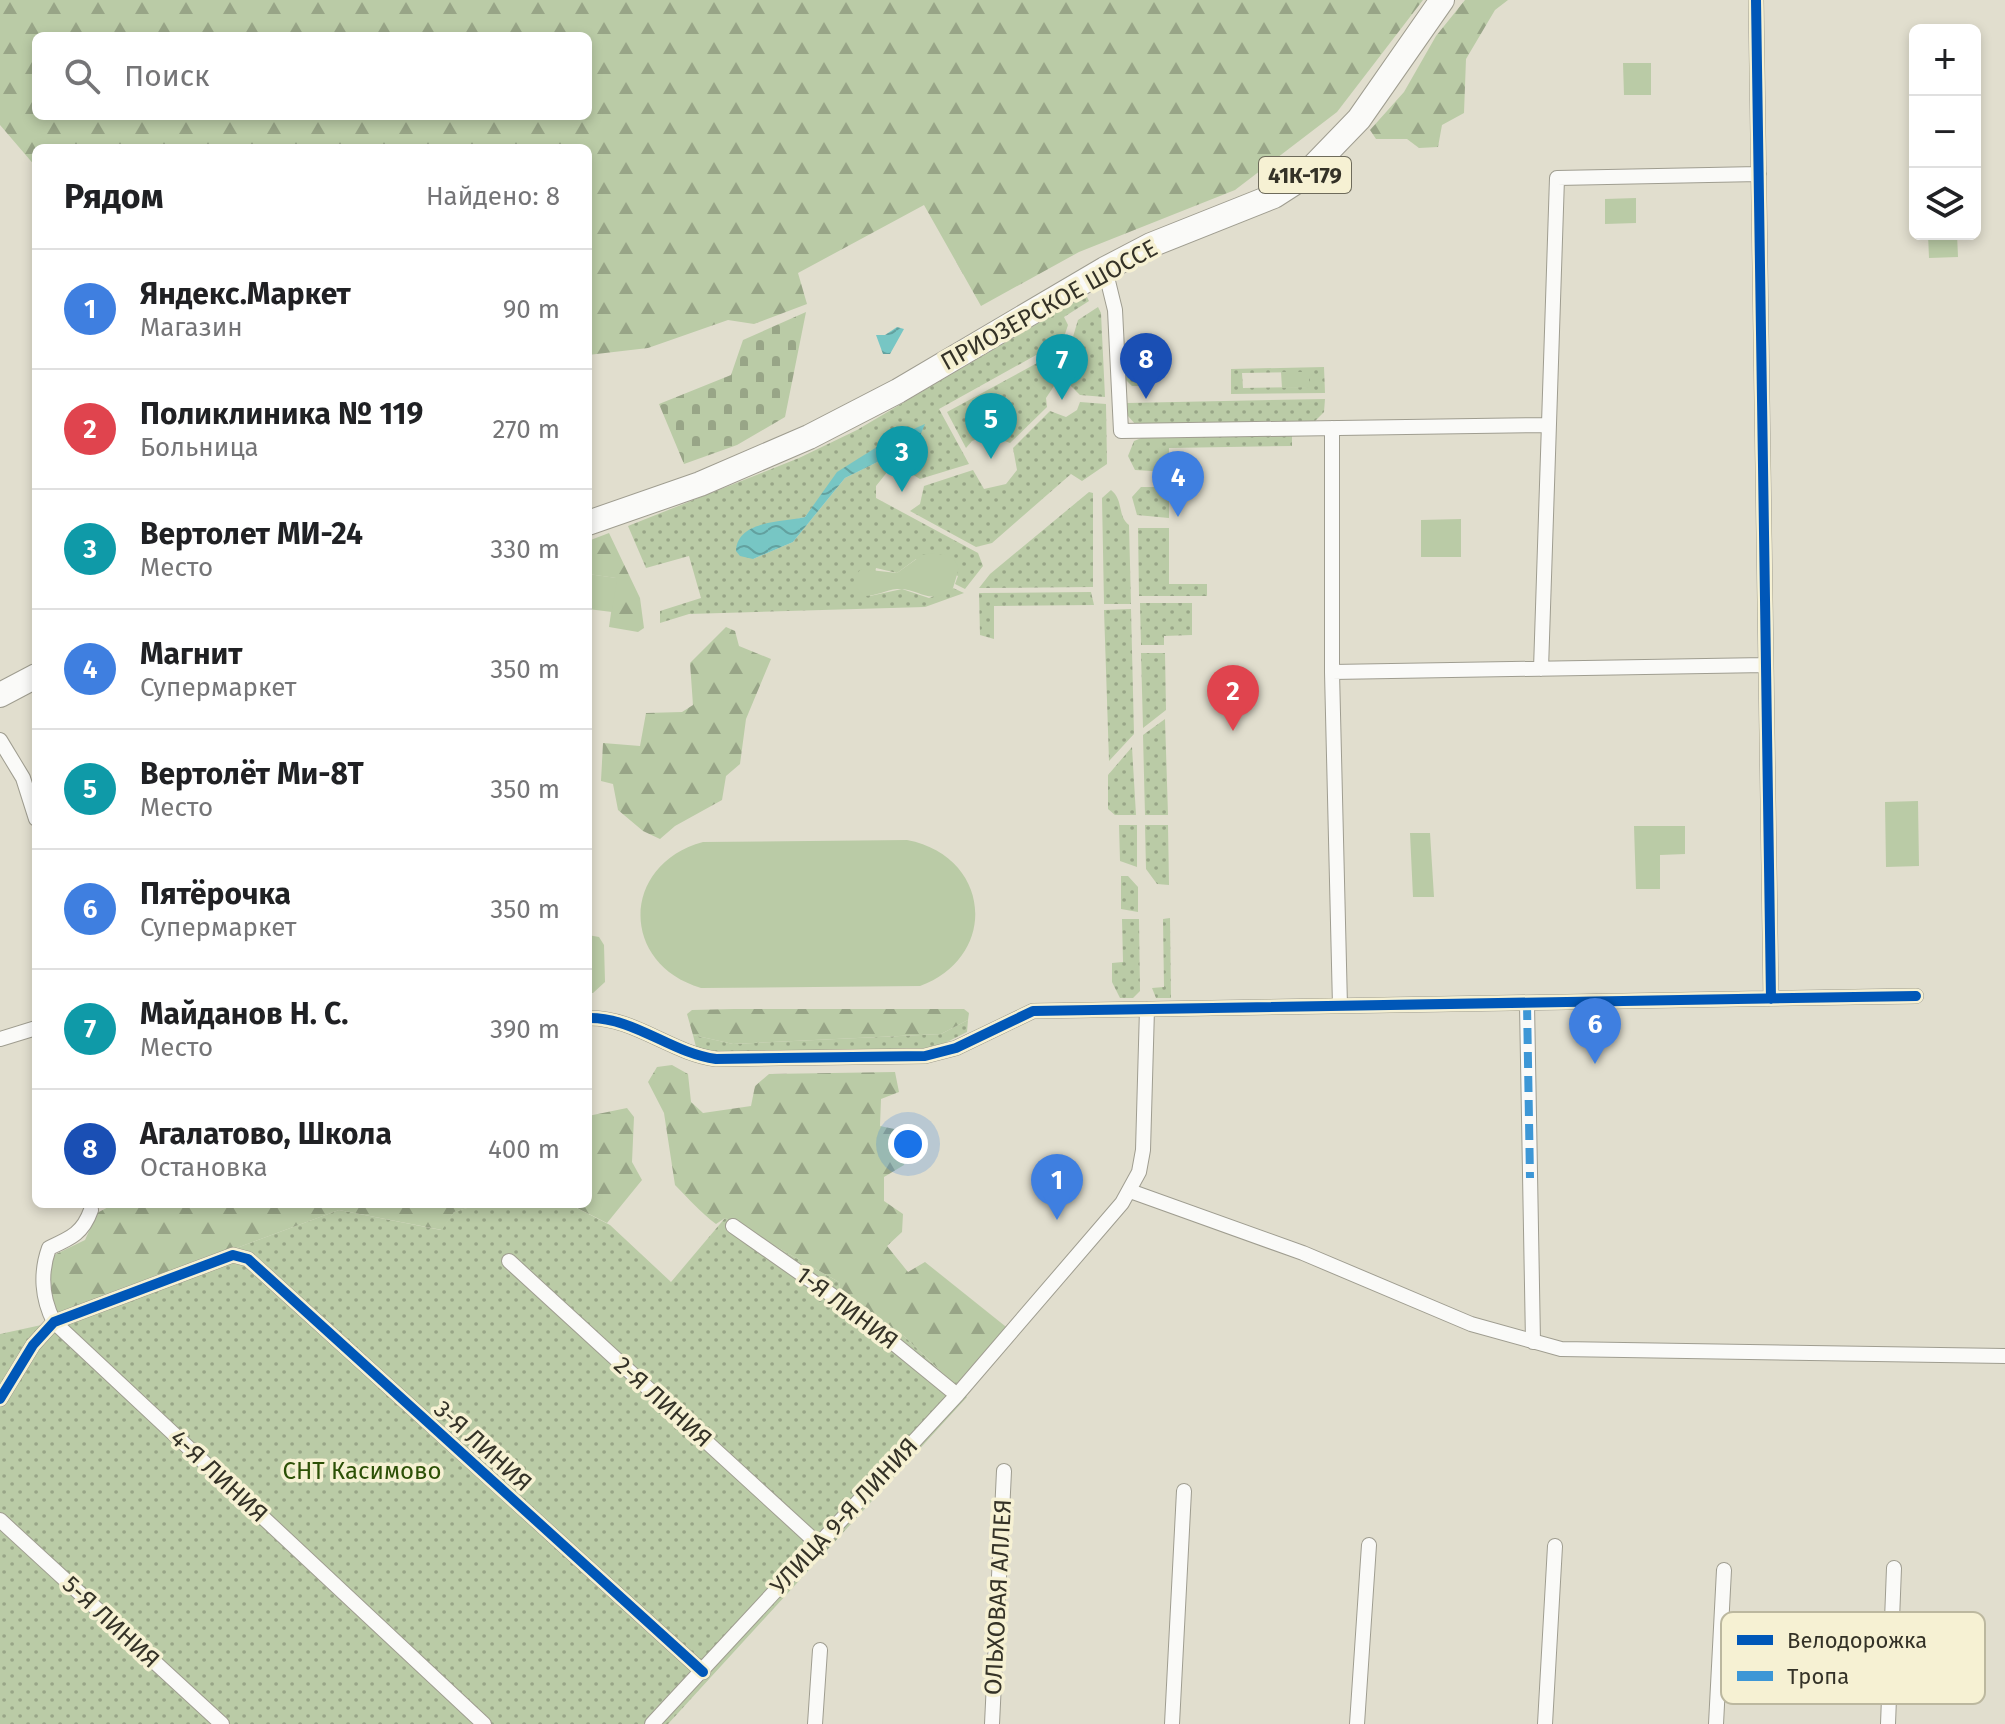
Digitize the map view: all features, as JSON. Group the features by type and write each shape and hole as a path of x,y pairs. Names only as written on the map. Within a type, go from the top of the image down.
{"main road":[{"name":"ПРИОЗЕРСКОЕ ШОССЕ","path":"592,522 700,484 809,437 898,391 1105,269 1151,245 1245,210 1302,178 1359,119 1442,0"},
{"path":"3,693 32,678"}],"street":[{"path":"1756,0 1771,999"},
{"path":"1541,669 1557,178 1759,174"},
{"path":"1105,269 1115,310 1121,431 1547,425"},
{"path":"1332,428 1332,672 1340,1006"},
{"path":"1332,672 1766,665"},
{"path":"0,740 23,778 32,806"},
{"path":"592,1019 622,1023 693,1056 716,1059 925,1056 956,1048 1033,1011 1916,996"},
{"path":"1527,1004 1533,1342"},
{"path":"1147,1009 1143,1150 1139,1172 1130,1191 1303,1253 1456,1319 1533,1342 1585,1351 2005,1356"},
{"path":"0,1039 32,1029"},
{"name":"УЛИЦА 9-Я ЛИНИЯ","path":"652,1724 957,1395 1130,1191"},
{"path":"0,1399 33,1345 54,1322 44,1302 44,1261 49,1248 76,1236 85,1226 92,1208"},
{"name":"1-Я ЛИНИЯ","path":"733,1226 853,1310 957,1395"},
{"name":"3-Я ЛИНИЯ","path":"54,1322 233,1255 248,1259 703,1672"},
{"name":"2-Я ЛИНИЯ","path":"509,1261 817,1543"},
{"name":"4-Я ЛИНИЯ","path":"54,1322 484,1724"},
{"name":"ОЛЬХОВАЯ АЛЛЕЯ","path":"992,1724 1004,1471"},
{"path":"1172,1724 1184,1491"},
{"name":"5-Я ЛИНИЯ","path":"0,1520 222,1724"},
{"path":"1357,1724 1369,1545"},
{"path":"1545,1724 1555,1546"},
{"path":"1892,1612 1894,1568"},
{"path":"1722,1612 1724,1570"},
{"path":"1716,1724 1721,1628"},
{"path":"815,1724 820,1650"},
{"path":"1888,1724 1889,1704"}],"green space":[{"path":"0,0 1423,0 1337,112 1235,190 1079,252 981,306 924,205 798,273 807,304 754,324 728,320 648,348 592,355 592,144 32,144 32,162 0,125"},
{"path":"1465,0 1508,0 1495,10 1466,59 1464,113 1442,125 1438,147 1419,148 1407,139 1376,139 1370,130 1404,92 1436,36"},
{"path":"1623,63 1651,63 1651,95 1624,95"},
{"path":"1636,198 1636,223 1605,224 1605,199"},
{"path":"1928,240 1957,240 1958,257 1929,258"},
{"path":"1086,295 1089,301 1064,317 1068,325 1063,340 939,409 969,464 920,479 902,468 888,471 876,486 876,498 978,553 983,566 965,589 955,584 958,576 916,559 897,573 876,568 870,596 902,589 929,598 953,588 964,593 925,607 689,614 660,623 660,611 701,598 689,556 646,568 628,526 799,458 857,430","holes":["910,446 845,478 793,542 753,559 797,519 805,517 839,471"]},
{"path":"1098,307 1101,313 1105,397 1080,395 1070,385 1059,384 1078,320"},
{"path":"806,312 785,417 737,445 684,464 659,404 731,375 743,340"},
{"path":"1065,348 1054,386 1046,398 1047,407 1010,443 989,435 972,441 966,448 947,412"},
{"path":"1132,348 1144,348 1151,354 1150,381 1145,386 1132,386 1125,379 1124,356"},
{"path":"1324,367 1325,393 1231,394 1231,369","holes":["1309,372 1309,387 1243,388 1242,373"]},
{"path":"1281,372 1309,372 1309,387 1282,388"},
{"path":"1325,399 1324,412 1314,422 1136,425 1128,416 1127,403"},
{"path":"1080,402 1106,404 1107,464 1082,481 1071,474 992,543 976,547 910,511 920,504 924,486 973,470 984,489 1006,484 1017,470 1013,448 1050,411 1066,417 1077,410"},
{"path":"1292,435 1292,446 1169,448 1169,472 1135,470 1128,456 1134,441 1144,437"},
{"path":"1141,487 1169,487 1169,518 1137,515 1132,497"},
{"path":"1111,490 1118,498 1123,517 1129,525 1131,604 1104,604 1102,498"},
{"path":"1089,492 1093,493 1093,587 979,588 990,574"},
{"path":"1461,519 1461,557 1421,557 1421,520"},
{"path":"1138,528 1169,528 1169,584 1207,584 1207,596 1139,596"},
{"path":"609,533 640,598 644,628 638,632 609,627 616,578 592,575 592,539"},
{"path":"922,555 952,556 959,568 953,588 944,593 930,596 897,589 865,596 855,587 855,576 861,569 897,573"},
{"path":"592,575 617,578 612,612 592,610"},
{"path":"1091,592 1094,605 994,606 994,639 980,635 979,593"},
{"path":"1140,603 1192,603 1192,635 1164,636 1164,645 1141,645"},
{"path":"1131,609 1134,734 1109,761 1104,610"},
{"path":"726,627 735,631 739,646 771,659 746,719 740,764 726,776 722,800 675,826 660,839 643,831 618,810 613,784 601,781 603,743 640,746 646,713 682,712 693,705 690,663"},
{"path":"1141,653 1165,653 1166,710 1143,728"},
{"path":"1165,719 1168,815 1145,815 1143,735"},
{"path":"1132,747 1136,815 1115,815 1108,809 1108,775"},
{"path":"1918,801 1919,866 1886,867 1885,802"},
{"path":"1119,825 1137,825 1137,867 1120,861"},
{"path":"1145,825 1168,825 1169,885 1157,884 1146,869"},
{"path":"1634,826 1685,826 1685,854 1660,855 1660,889 1636,889"},
{"path":"1410,833 1430,833 1434,897 1413,897"},
{"path":"907,840 935,850 956,865 969,885 975,908 973,931 964,953 946,972 920,986 701,988 674,976 655,958 644,937 640,914 645,892 657,871 676,854 703,842"},
{"path":"1121,876 1128,876 1138,887 1138,912 1121,909"},
{"path":"1170,918 1171,998 1156,998 1152,988 1164,987 1163,919"},
{"path":"1122,919 1139,919 1140,991 1133,998 1120,998 1112,982 1112,963 1123,962"},
{"path":"592,936 599,937 604,945 605,982 593,993"},
{"path":"964,1009 969,1013 968,1020 941,1034 733,1044 693,1035 687,1014 692,1010"},
{"path":"968,1020 967,1032 933,1049 715,1054 697,1051 693,1035 733,1044 941,1034"},
{"path":"672,1065 688,1074 691,1102 703,1113 751,1106 755,1086 769,1074 895,1072 899,1092 881,1099 880,1126 904,1131 909,1148 904,1165 884,1177 884,1201 903,1214 902,1232 887,1246 908,1272 925,1262 1010,1330 955,1385 905,1337 840,1289 839,1282 725,1218 716,1224 710,1220 675,1185 664,1113 648,1082 657,1067"},
{"path":"627,1108 634,1117 632,1162 642,1180 607,1223 577,1208 592,1208 592,1115"},
{"path":"106,1208 467,1208 454,1212 442,1230 339,1210 54,1316 48,1301 50,1257 85,1240 97,1213"},
{"name":"СНТ Касимово","path":"467,1208 577,1208 610,1225 671,1282 725,1218 839,1282 840,1290 905,1337 967,1397 668,1724 0,1724 0,1334 46,1324 54,1316 339,1210 441,1230 454,1212"}],"water":[{"path":"897,327 904,329 890,354 883,354 876,335 885,335"},
{"path":"925,424 920,436 910,446 845,478 793,542 753,559 740,556 736,551 744,533 763,524 805,517 837,472 888,440"}],"marked path":[{"path":"1527,1004 1530,1178"}],"cycle path":[{"path":"1756,0 1771,999"},
{"path":"592,1018 621,1023 683,1050 716,1059 925,1056 956,1048 1033,1011 1916,996"},
{"path":"0,1399 33,1345 54,1322 233,1255 248,1259 703,1672"}],"place":[{"name":"Агалатово, Школа","path":"1146,399"},
{"name":"Майданов Н. С.","path":"1062,400"},
{"name":"Вертолёт Ми-8Т","path":"991,459"},
{"name":"Вертолет МИ-24","path":"902,492"},
{"name":"Магнит","path":"1178,517"},
{"name":"Поликлиника № 119","path":"1233,731"},
{"name":"Пятёрочка","path":"1595,1064"},
{"name":"Яндекс.Маркет","path":"1057,1220"}]}
